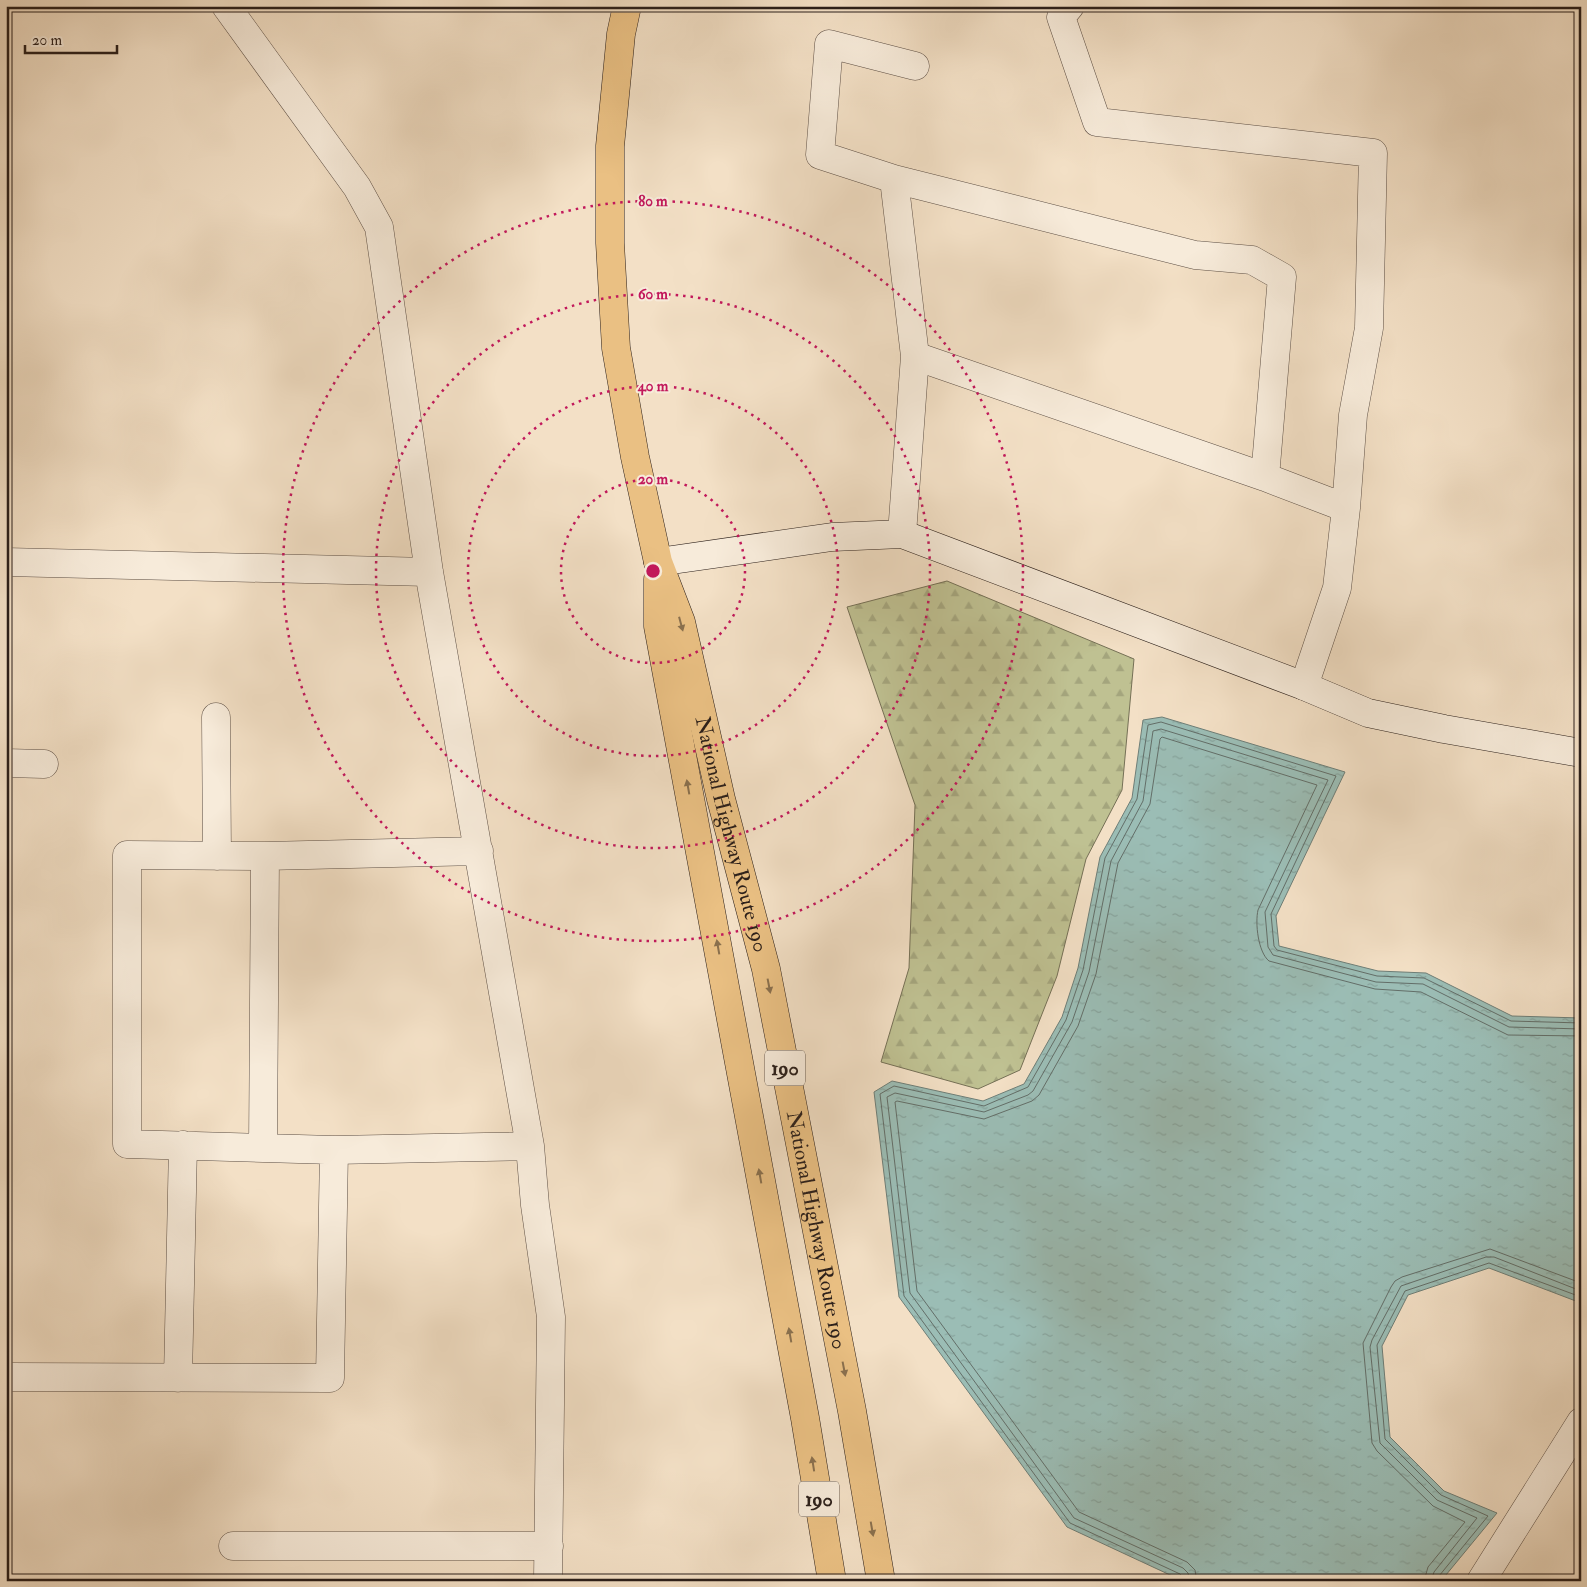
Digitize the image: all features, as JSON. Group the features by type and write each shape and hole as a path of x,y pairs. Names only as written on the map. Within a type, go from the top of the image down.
{"highway":[{"name":"National Highway Route 190","path":"626,6 621,34 610,146 610,243 616,348 635,457 658,562 681,622 721,799 766,969 852,1411 881,1581"},
{"name":"National Highway Route 190","path":"658,562 658,626 803,1408 832,1581"}],"street":[{"path":"226,6 357,187 379,228 429,572 530,1146 535,1205 550,1317 548,1581"},
{"path":"1070,6 1061,17 1097,122 1373,152 1369,328 1353,415 1346,508 1337,588 1304,686"},
{"path":"915,66 829,44 820,155 894,179 1195,255 1252,260 1282,277 1265,477"},
{"path":"894,179 915,356 902,534"},
{"path":"915,356 1265,477 1346,508"},
{"path":"658,562 832,537 902,534 1304,686 1368,713 1444,729 1581,753"},
{"path":"6,562 429,572"},
{"path":"216,717 217,856"},
{"path":"6,763 44,764"},
{"path":"479,851 265,856 127,855 127,1144 334,1150 530,1146"},
{"path":"263,1148 265,856"},
{"path":"178,1378 183,1145"},
{"path":"6,1377 330,1378 334,1150"},
{"path":"1481,1581 1581,1422"},
{"path":"233,1546 549,1546"}],"green space":[{"path":"947,581 1134,659 1122,790 1086,859 1057,976 1020,1070 978,1089 881,1062 909,968 915,805 847,607"}],"water":[{"path":"1162,717 1345,772 1276,916 1279,946 1378,971 1426,973 1512,1016 1581,1018 1581,1303 1489,1268 1408,1295 1382,1346 1390,1437 1444,1491 1497,1513 1441,1581 1183,1581 1067,1527 899,1297 874,1092 892,1081 983,1101 1024,1084 1062,1017 1078,968 1100,857 1132,798 1143,720"}]}
